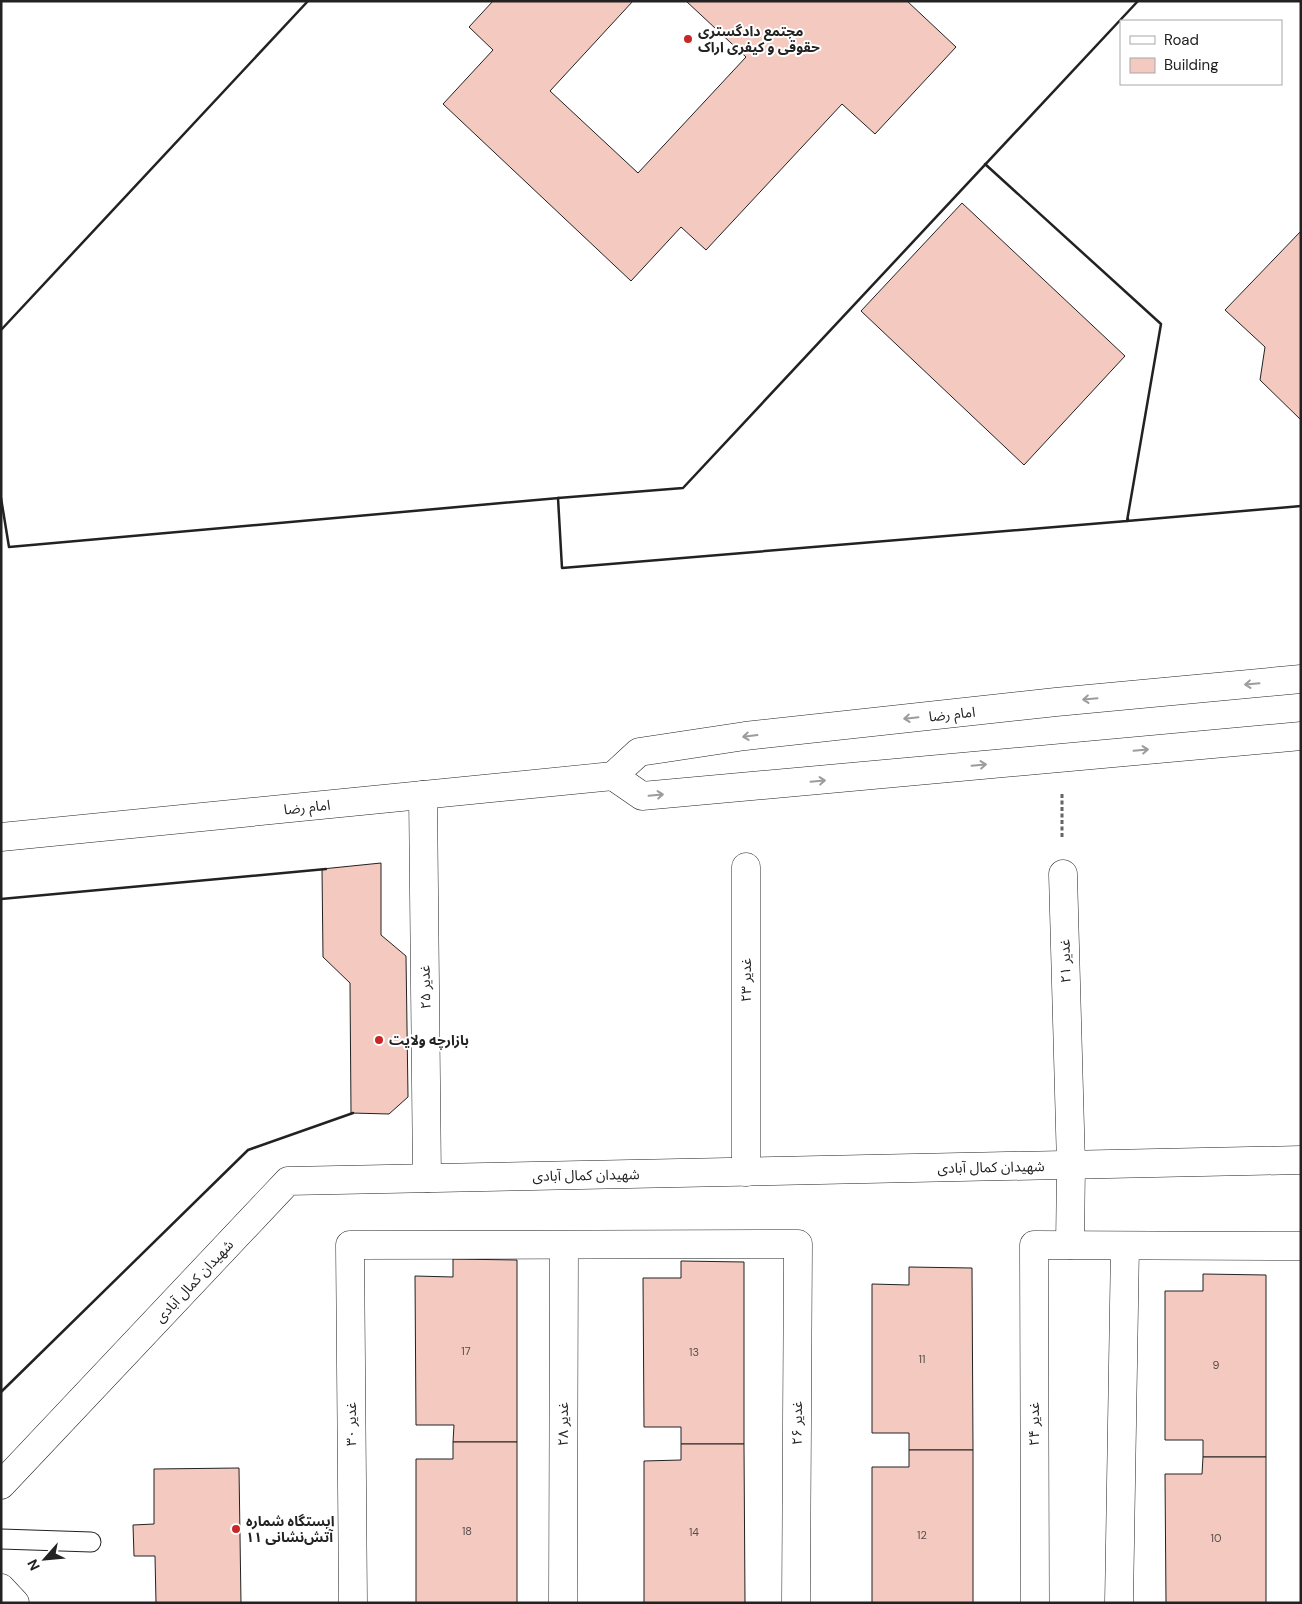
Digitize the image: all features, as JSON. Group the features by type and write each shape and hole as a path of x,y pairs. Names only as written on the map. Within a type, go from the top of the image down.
{"street":[{"name":"امام رضا","path":"1,837 613,776 639,752 745,736 1056,702 1301,679"},
{"path":"613,776 642,796 1301,736"},
{"name":"غدیر ۲۵","path":"423,795 427,1178"},
{"name":"غدیر ۲۳","path":"746,866 746,1172"},
{"name":"غدیر ۲۱","path":"1063,874 1071,1165 1070,1245"},
{"name":"شهیدان کمال آبادی","path":"1,1485 288,1181 1301,1160"},
{"name":"غدیر ۲۶","path":"564,1245 798,1244 796,1603"},
{"name":"غدیر ۳۰","path":"352,1603 350,1245 564,1245"},
{"name":"غدیر ۲۸","path":"563,1603 564,1245"},
{"name":"غدیر ۲۴","path":"1035,1603 1034,1245 1070,1245"},
{"path":"1070,1245 1301,1246"},
{"path":"1119,1603 1125,1246"},
{"path":"1,1588 15,1603"}],"lane":[{"path":"1,1539 91,1542"}],"path":[{"path":"1061,758 1063,874"}],"building":[{"path":"493,1 633,1 550,91 638,173 746,57 686,1 907,1 956,47 875,134 842,104 706,250 681,227 631,281 443,104 493,50 469,27"},
{"path":"962,203 1125,356 1024,465 861,311"},
{"path":"1301,231 1301,420 1260,380 1265,347 1225,310"},
{"name":"بازارچه ولایت","path":"381,863 381,935 406,956 408,1097 389,1114 351,1113 350,983 323,957 322,869"},
{"path":"453,1259 517,1260 517,1442 453,1442 454,1425 416,1425 415,1276 453,1277"},
{"path":"681,1261 744,1262 744,1444 681,1444 681,1427 644,1427 643,1278 681,1278"},
{"path":"909,1267 972,1268 973,1450 909,1450 909,1433 872,1433 872,1284 909,1285"},
{"path":"1203,1274 1266,1275 1266,1457 1203,1457 1203,1440 1165,1440 1165,1291 1203,1291"},
{"path":"453,1442 517,1442 517,1603 416,1603 416,1459 453,1459"},
{"path":"681,1444 744,1444 745,1603 644,1603 644,1461 681,1460"},
{"path":"909,1450 973,1450 973,1603 872,1603 872,1467 909,1467"},
{"path":"1203,1457 1266,1457 1266,1603 1166,1603 1165,1474 1202,1474"},
{"path":"239,1468 241,1603 156,1603 155,1556 134,1556 133,1525 154,1524 154,1469"}],"wall":[{"path":"1,330 308,1"},
{"path":"1120,20 1138,1"},
{"path":"985,164 1120,20"},
{"path":"985,164 1161,324 1127,521 562,568 558,498 683,488 985,164"},
{"path":"1,498 9,547 559,498"},
{"path":"1128,519 1127,521 1301,506"},
{"path":"1,899 326,869"},
{"path":"1,1392 248,1150 353,1113"}],"place":[{"name":"مجتمع دادگستری حقوقی و کیفری اراک","path":"688,39"},
{"name":"بازارچه ولایت","path":"379,1040"},
{"name":"ایستگاه شماره ۱۱ آتش‌نشانی","path":"236,1529"}]}
